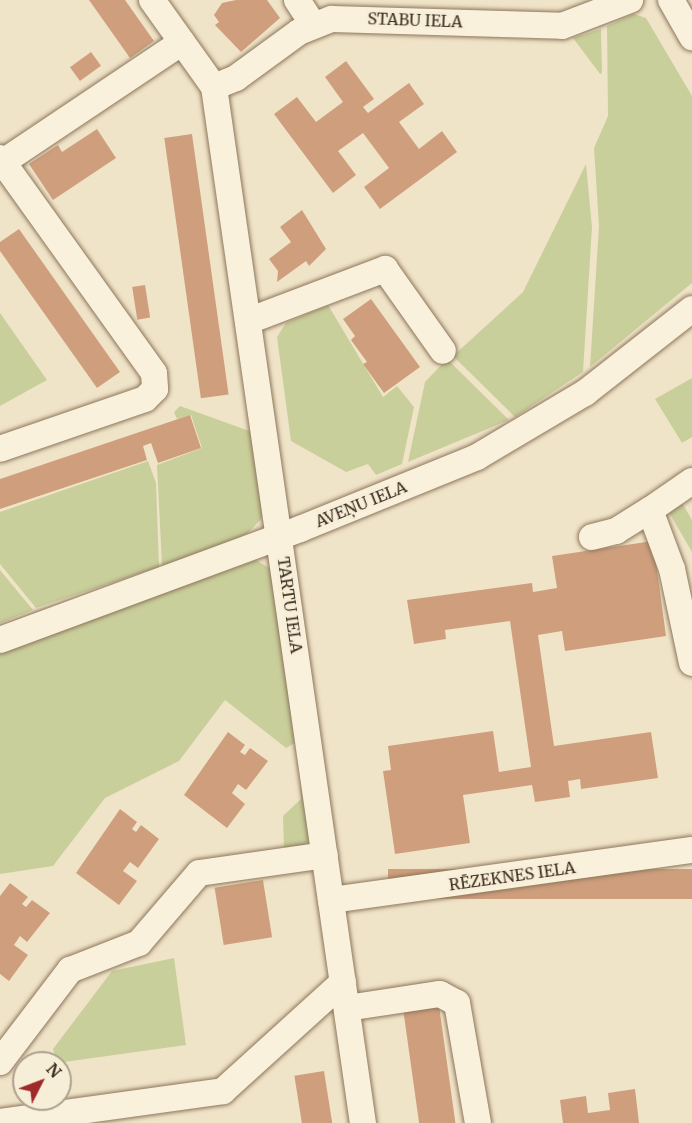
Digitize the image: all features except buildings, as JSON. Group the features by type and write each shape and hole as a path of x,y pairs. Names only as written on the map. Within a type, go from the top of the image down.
{"street":[{"path":"152,0 214,87"},
{"path":"297,0 314,25"},
{"name":"STABU IELA","path":"214,87 314,25 351,17 562,26 630,0"},
{"path":"670,0 692,37"},
{"path":"0,449 144,399 156,389 154,373 1,161 182,42"},
{"name":"TARTU IELA","path":"214,87 363,1123"},
{"path":"248,321 385,269 443,351"},
{"name":"AVEŅU IELA","path":"0,640 280,537 523,433 585,393 692,309"},
{"path":"592,537 616,531 692,481"},
{"path":"650,510 672,570 692,663"},
{"name":"RĒZEKNES IELA","path":"332,900 692,850"},
{"path":"0,1062 70,970 139,943 199,873 325,855"},
{"path":"0,1122 223,1091 343,982"},
{"path":"347,1008 440,994 457,1003 478,1123"}],"green space":[{"path":"634,14 646,18 692,96 692,283 590,367 599,226 594,148 608,116 607,26"},
{"path":"601,29 602,73 600,74 573,38"},
{"path":"586,164 592,227 583,372 515,417 453,356 523,292"},
{"path":"328,305 383,397 397,386 414,407 402,464 376,475 368,464 346,472 291,441 277,337 286,323"},
{"path":"0,313 47,380 0,406"},
{"path":"447,359 509,420 408,462 425,382"},
{"path":"692,378 692,437 682,443 655,399"},
{"path":"180,406 252,432 264,516 246,535 162,566 157,465 202,448 191,415 177,419 174,412"},
{"path":"148,461 156,483 159,567 36,608 0,564 0,512"},
{"path":"681,501 692,520 692,552 667,509"},
{"path":"256,560 271,569 295,743 286,748 225,700 179,761 105,798 53,866 0,874 0,651"},
{"path":"0,570 33,610 0,623"},
{"path":"300,782 310,838 303,846 284,849 283,816 301,799"},
{"path":"174,958 186,1045 72,1061 72,1051 54,1051 112,971"}]}
